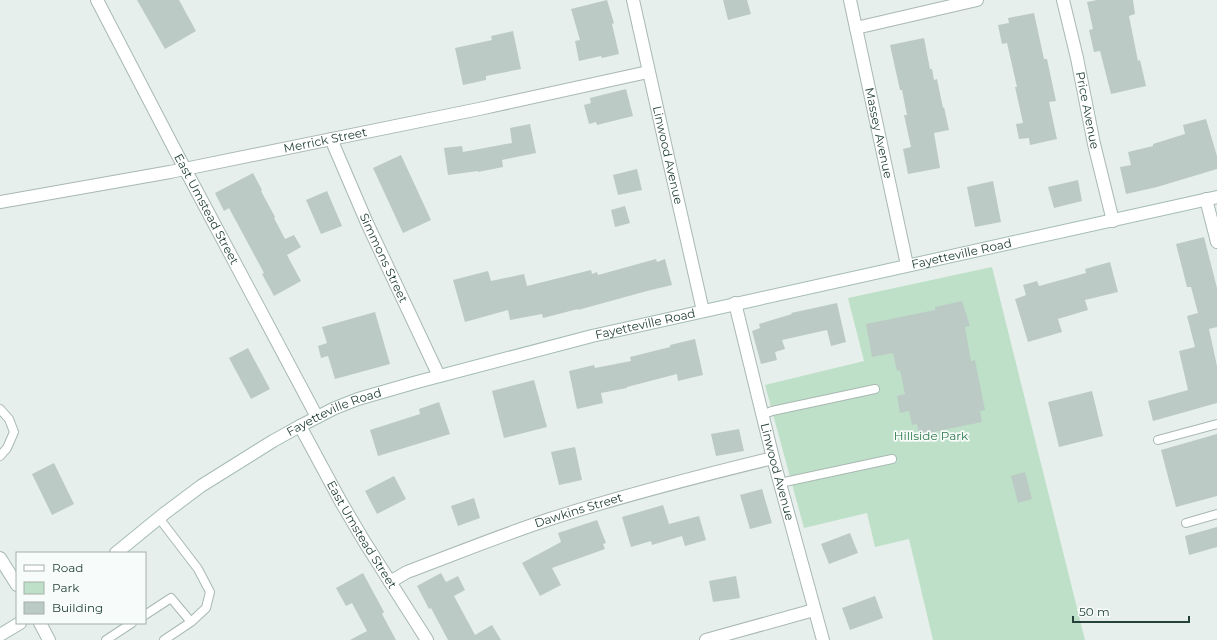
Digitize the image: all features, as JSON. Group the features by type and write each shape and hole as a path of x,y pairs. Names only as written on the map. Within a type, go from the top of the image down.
{"street":[{"name":"East Umstead Street","path":"97,0 317,417"},
{"name":"Linwood Avenue","path":"633,0 703,311"},
{"name":"Massey Avenue","path":"850,0 907,265"},
{"path":"856,28 977,0"},
{"name":"Price Avenue","path":"1063,0 1077,58 1094,144 1113,221"},
{"name":"Merrick Street","path":"0,202 185,169 479,109 648,72"},
{"name":"Simmons Street","path":"331,139 367,223 439,376"},
{"path":"1211,198 1217,242"},
{"name":"Fayetteville Road","path":"117,552 201,486 300,426 358,399 592,336 1211,198"},
{"name":"Linwood Avenue","path":"735,303 773,458 823,640"},
{"name":"East Umstead Street","path":"300,426 341,502 427,640"},
{"name":"Dawkins Street","path":"390,582 407,572 552,519 687,480 773,458"},
{"path":"0,559 4,573 16,584"},
{"path":"706,640 814,610"},
{"path":"0,635 18,624"},
{"path":"41,624 49,640"}],"lane":[{"path":"762,415 772,411 875,389"},
{"path":"0,409 9,419 14,432 7,448 0,456"},
{"path":"1158,440 1217,424"},
{"path":"780,483 892,459"},
{"path":"1186,523 1217,514"},
{"path":"159,518 198,569 210,592 206,608 191,622 164,640"},
{"path":"146,614 170,598 191,622"},
{"path":"106,640 130,624"}],"green space":[{"name":"Hillside Park","path":"992,267 1085,640 933,640 909,539 875,547 867,513 804,528 765,385 864,361 848,298"}],"building":[{"path":"137,0 179,0 196,31 165,49"},
{"path":"607,0 614,23 612,24 619,54 579,61 575,41 580,40 571,9"},
{"path":"723,0 747,0 751,14 728,20"},
{"path":"1097,0 1133,0 1135,14 1129,16 1138,61 1140,60 1146,86 1111,94 1100,51 1094,52 1089,30 1093,29 1087,2"},
{"path":"1034,13 1044,59 1047,59 1056,101 1049,102 1057,139 1030,145 1029,138 1019,139 1016,124 1023,123 1015,87 1017,87 1007,43 1002,44 998,25 1009,23 1008,18"},
{"path":"513,31 521,69 486,76 486,80 463,85 455,48 492,40 491,36"},
{"path":"924,38 930,69 932,69 934,80 937,79 949,130 934,133 940,168 908,174 903,149 911,147 904,115 907,115 890,45"},
{"path":"626,89 633,116 597,125 596,122 589,124 584,105 591,103 590,98"},
{"path":"1206,119 1217,156 1217,169 1157,187 1126,194 1120,167 1131,165 1128,152 1153,146 1153,144 1185,134 1183,125"},
{"path":"530,124 536,153 502,160 503,167 478,172 448,175 444,148 462,146 463,152 512,143 510,128"},
{"path":"401,155 431,220 403,233 373,168"},
{"path":"637,169 642,190 618,195 613,175"},
{"path":"253,173 285,239 294,235 301,247 287,255 301,281 274,296 262,274 264,273 229,208 224,211 215,193"},
{"path":"1078,180 1082,201 1054,208 1048,187"},
{"path":"993,181 1001,222 975,227 967,187"},
{"path":"327,191 342,226 321,234 306,200"},
{"path":"625,206 630,223 615,227 611,210"},
{"path":"1204,237 1217,288 1217,327 1209,329 1217,366 1217,403 1153,421 1148,401 1188,390 1179,351 1195,347 1187,316 1198,313 1191,287 1187,287 1176,244"},
{"path":"656,259 657,262 665,259 672,285 543,318 542,314 510,320 508,310 465,322 453,280 488,271 491,281 524,274 527,286 591,270 592,274 597,272 598,275"},
{"path":"1110,262 1118,292 1085,300 1088,310 1058,319 1062,332 1028,342 1015,299 1026,295 1023,285 1037,281 1039,286 1086,273 1085,269"},
{"path":"962,301 970,326 965,327 971,361 975,360 985,410 980,411 982,422 919,435 917,424 912,425 909,411 900,413 897,396 905,394 900,370 897,371 893,353 872,357 866,324 935,310 935,307"},
{"path":"837,303 846,342 831,346 827,330 782,340 785,349 775,352 777,360 761,364 752,331 760,328 759,324 792,314 791,313"},
{"path":"375,312 390,364 335,379 328,356 321,358 318,346 327,343 322,327"},
{"path":"695,339 703,375 678,381 677,374 627,388 601,393 603,403 577,409 569,371 594,365 595,368 631,361 630,357"},
{"path":"248,348 270,389 251,399 229,358"},
{"path":"534,380 547,427 504,438 492,391"},
{"path":"1092,391 1103,436 1059,447 1048,402"},
{"path":"439,402 450,434 378,456 370,430 420,414 419,409"},
{"path":"739,429 744,451 716,456 711,434"},
{"path":"1217,434 1217,496 1176,507 1161,450"},
{"path":"575,447 582,480 559,485 551,452"},
{"path":"54,463 74,504 52,515 32,474"},
{"path":"1025,472 1032,499 1018,503 1011,476"},
{"path":"394,476 406,499 377,514 365,491"},
{"path":"762,489 772,523 750,529 740,495"},
{"path":"474,498 480,518 458,526 451,506"},
{"path":"663,505 669,524 699,516 706,540 685,546 682,536 652,545 651,541 631,547 622,517"},
{"path":"597,520 606,543 603,544 605,549 552,568 561,585 540,596 522,563 561,542 558,533"},
{"path":"1217,527 1217,547 1189,555 1185,536"},
{"path":"850,533 858,553 829,564 821,544"},
{"path":"363,573 384,612 382,614 396,640 350,640 367,631 352,603 346,606 336,588"},
{"path":"441,573 446,582 458,576 465,590 454,596 475,635 492,625 501,640 448,640 417,586"},
{"path":"736,576 740,598 713,602 709,581"},
{"path":"875,596 883,618 850,630 842,608"}]}
